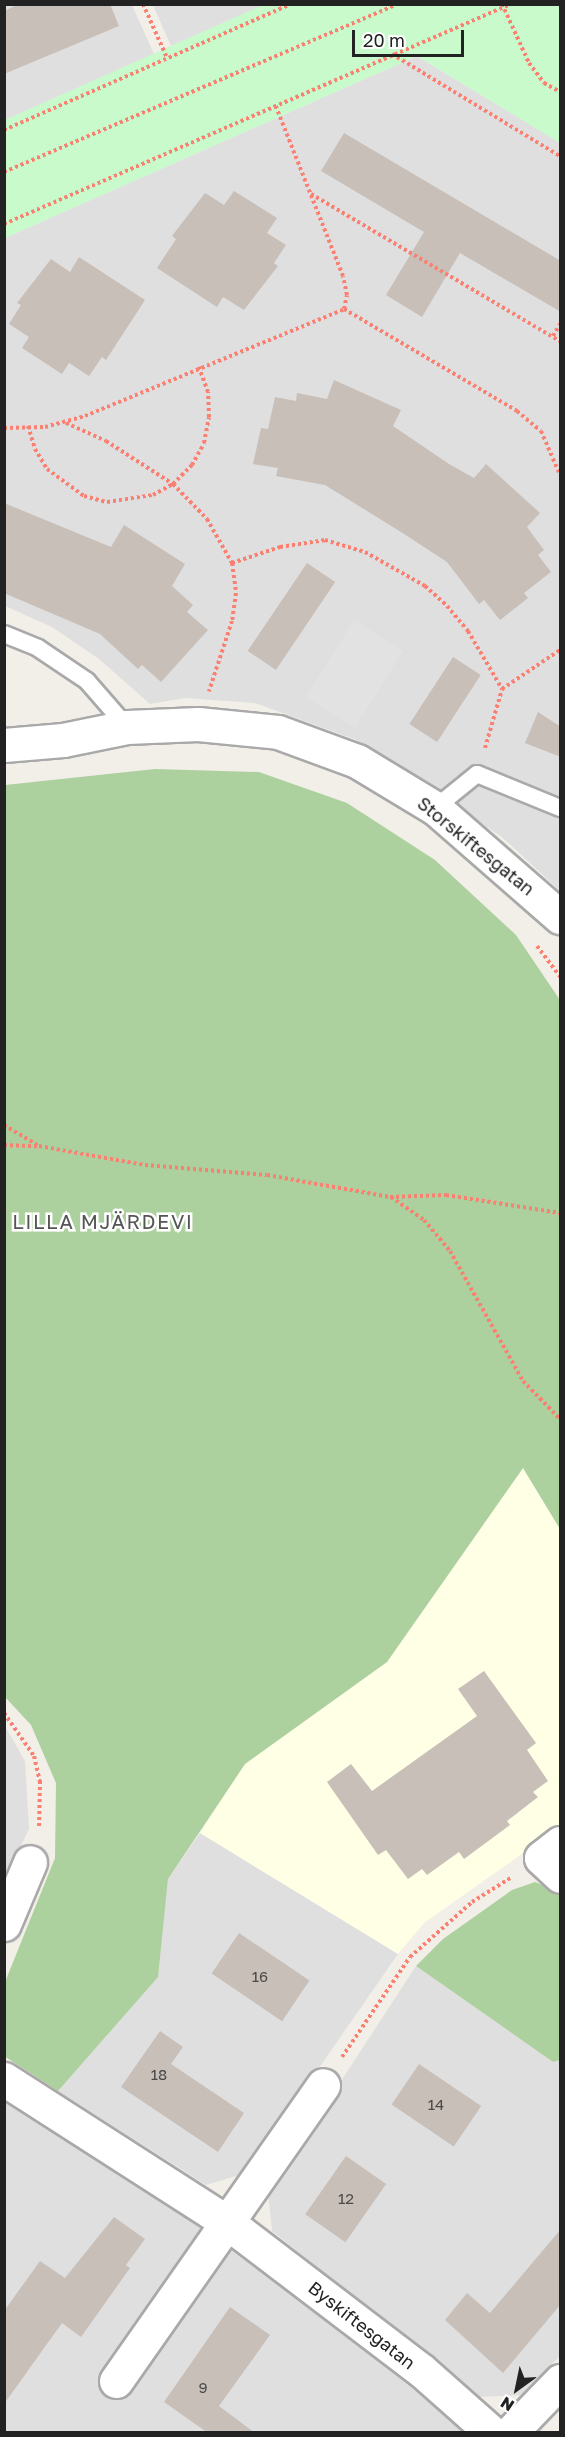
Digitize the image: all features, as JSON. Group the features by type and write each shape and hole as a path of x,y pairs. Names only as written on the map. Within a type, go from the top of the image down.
{"street":[{"name":"Storskiftesgatan","path":"4,745 63,740 127,727 198,724 279,732 357,761 435,808 561,917"},
{"path":"4,1924 30,1862"},
{"name":"Byskiftesgatan","path":"4,2079 228,2223 421,2370 491,2433"},
{"path":"116,2381 323,2085"},
{"path":"512,2433 561,2380"}],"lane":[{"path":"4,634 38,648 87,681 127,727"},
{"path":"435,808 477,774 561,808"}],"path":[{"path":"143,4 166,58"},
{"path":"4,130 291,4"},
{"path":"4,172 397,4"},
{"path":"4,224 392,53 511,4"},
{"path":"502,6 529,63 544,83 561,92"},
{"path":"392,53 561,156"},
{"path":"275,104 343,276 347,295 344,309"},
{"path":"311,194 561,340"},
{"path":"4,428 65,423 344,309"},
{"path":"344,309 517,411 541,431 560,465 561,475"},
{"path":"553,336 561,324"},
{"path":"28,426 35,449 47,469 84,496 107,502 130,501 173,484 192,465 208,426 208,392 199,367"},
{"path":"65,423 106,441 173,484 207,519 232,563 236,593 232,621 198,724"},
{"path":"232,563 280,547 325,540 365,552 425,586 447,606 468,631 502,689"},
{"path":"477,774 502,689 561,650"},
{"path":"530,938 561,977"},
{"path":"4,1125 39,1146"},
{"path":"4,1145 39,1146 145,1165 267,1175 390,1197 446,1195 561,1214"},
{"path":"390,1197 424,1220 450,1251 523,1381 561,1419"},
{"path":"4,1713 34,1756 40,1781 39,1831 30,1862"},
{"path":"323,2085 410,1957 472,1902 554,1859"}],"shaded area":[{"path":"4,5 132,5 154,54 5,120"},
{"path":"153,5 265,5 171,46"},
{"path":"417,56 560,143 560,891 502,837 354,739 255,703 185,698 150,704 99,659 52,627 5,606 5,238"},
{"path":"354,620 403,651 355,728 306,697"},
{"path":"523,1468 560,1529 560,1827 424,1923 398,1954 200,1833 245,1764 387,1662"},
{"path":"5,1726 25,1761 29,1829 5,1878"},
{"path":"200,1833 398,1954 246,2173 206,2185 58,2091 157,1977 168,1879"},
{"path":"416,1966 553,2062 560,2060 560,2356 522,2395 480,2397 272,2231 268,2193"},
{"path":"4,2100 164,2202 359,2343 464,2432 5,2432"}],"green space":[{"path":"265,4 560,5 560,143 417,56 5,238 5,120"},
{"path":"155,769 259,772 347,803 435,860 516,935 560,1000 560,1529 523,1468 387,1662 245,1764 168,1879 158,1977 58,2091 4,2056 5,1982 55,1858 56,1783 31,1725 5,1697 5,785"},
{"path":"535,1882 560,1892 560,2060 553,2062 416,1966 443,1939 512,1890"}],"building":[{"path":"19,4 110,4 119,26 4,74 4,11"},
{"path":"344,133 561,261 561,312 460,253 422,317 386,295 424,232 321,171"},
{"path":"234,191 277,218 267,233 286,245 274,263 278,266 244,310 223,297 217,307 157,268 176,239 172,236 205,193 224,205"},
{"path":"79,257 145,300 106,360 102,357 89,376 69,363 62,374 22,348 29,337 9,324 21,305 17,303 51,259 70,272"},
{"path":"334,380 401,410 393,426 474,478 486,464 540,513 527,527 544,550 538,555 551,572 524,593 528,598 500,620 484,600 479,604 447,562 401,532 325,485 276,476 278,468 253,464 261,428 268,429 275,397 296,401 297,393 327,399"},
{"path":"4,503 111,547 124,525 185,564 172,586 193,605 187,612 208,630 161,682 142,665 138,669 100,634 4,593"},
{"path":"307,563 335,582 276,670 248,651"},
{"path":"453,657 481,675 437,742 409,724"},
{"path":"538,712 561,727 561,757 525,743"},
{"path":"484,1671 536,1743 527,1750 548,1781 533,1792 538,1797 507,1821 510,1825 464,1859 459,1852 427,1875 422,1869 408,1879 386,1850 378,1855 327,1782 351,1764 372,1791 477,1716 458,1689"},
{"path":"239,1933 309,1981 282,2021 212,1974"},
{"path":"160,2031 183,2047 171,2064 244,2113 218,2152 121,2087"},
{"path":"419,2064 481,2106 454,2147 392,2105"},
{"path":"346,2156 386,2184 345,2242 305,2214"},
{"path":"114,2217 145,2239 126,2265 130,2268 81,2337 62,2323 4,2404 4,2311 40,2261 65,2278"},
{"path":"561,2229 561,2304 503,2373 445,2320 467,2293 490,2313"},
{"path":"230,2307 270,2335 219,2406 255,2433 208,2433 164,2402"}],"district":[{"name":"LILLA MJÄRDEVI","path":"103,1221"}]}
